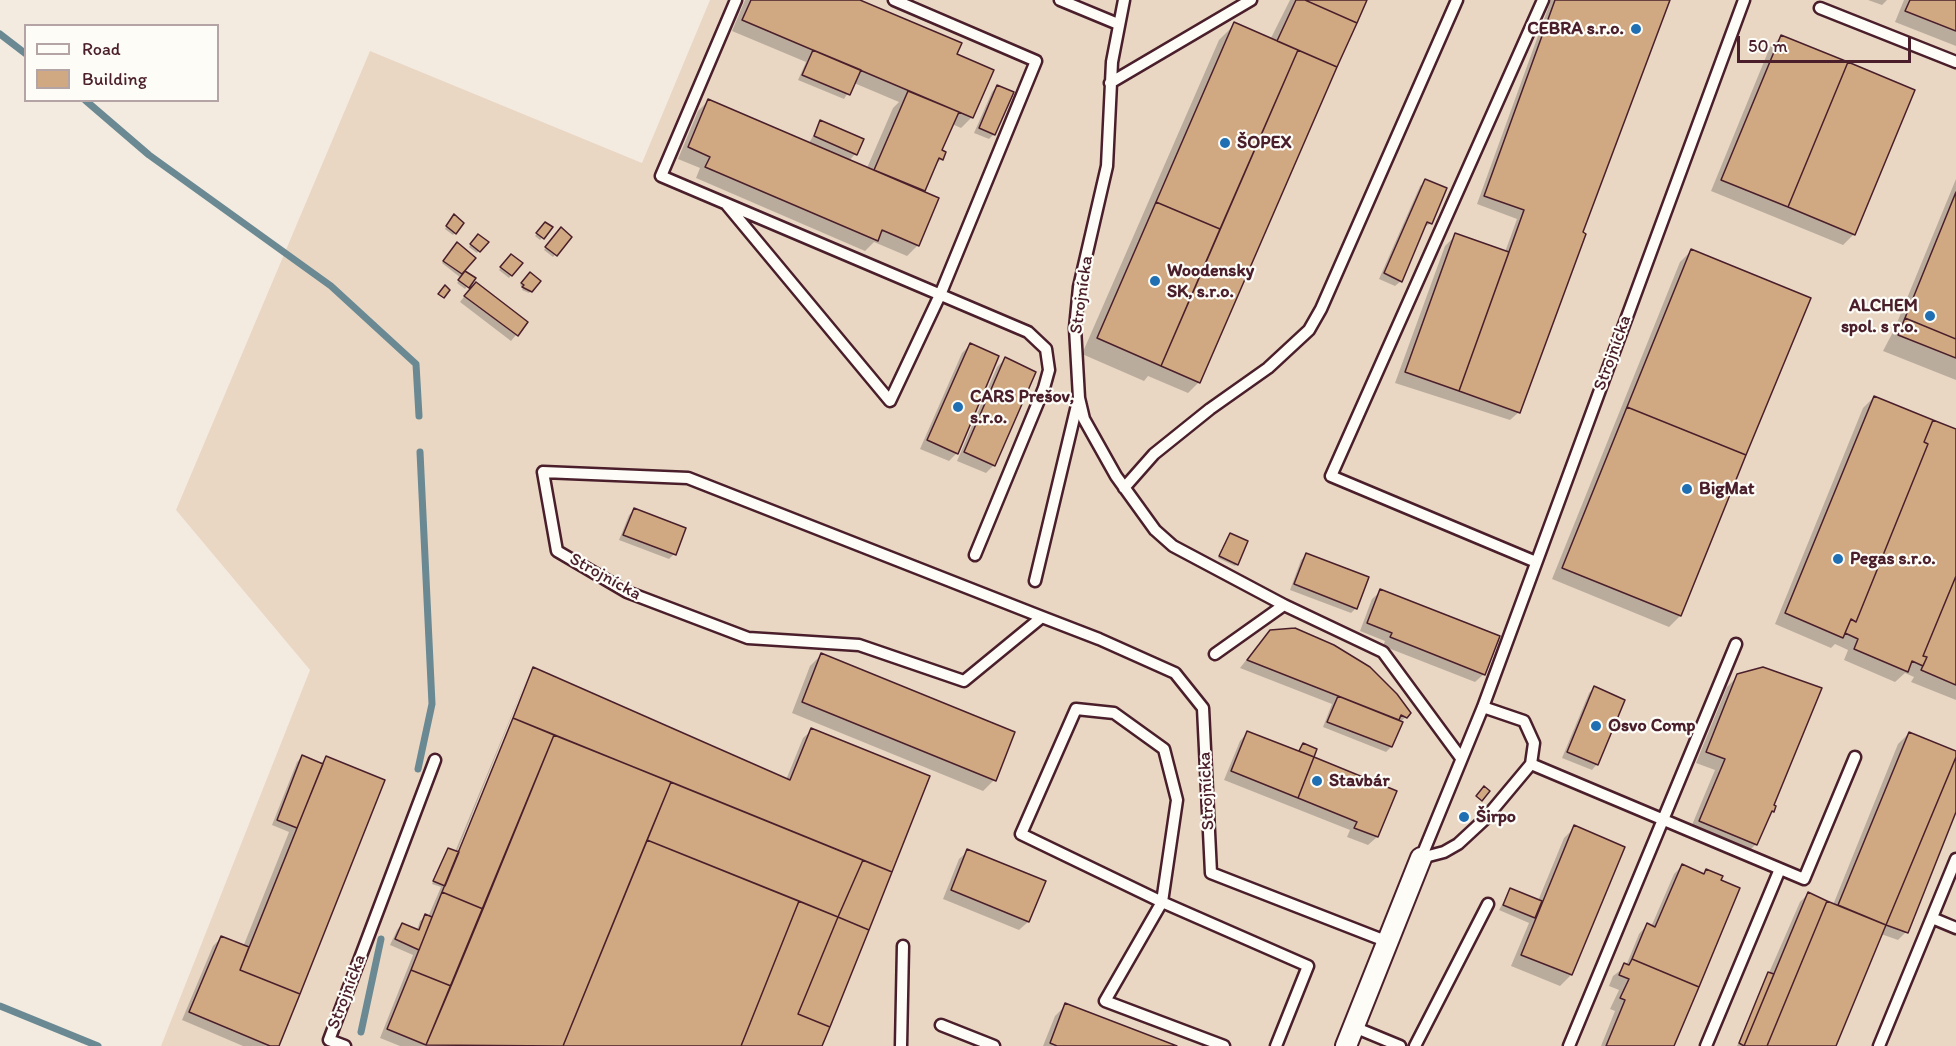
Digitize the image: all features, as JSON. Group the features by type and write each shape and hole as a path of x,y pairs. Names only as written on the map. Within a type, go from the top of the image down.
{"street":[{"name":"Strojnícka","path":"1346,1046 1421,858"}],"lane":[{"name":"Strojnícka","path":"736,0 661,176 1028,332 1046,350 1049,370 1044,388 975,555"},
{"path":"725,203 890,400 940,294 1036,61 894,0"},
{"path":"1060,0 1118,24"},
{"name":"Strojnícka","path":"1124,0 1118,24 1110,83 1107,166 1080,287 1075,328 1079,398 1084,419 1124,488 1148,522 1173,546 1284,605 1383,652 1461,758"},
{"path":"1110,83 1251,0"},
{"path":"1124,488 1154,454 1210,409 1269,368 1309,330 1322,309 1456,0"},
{"path":"1536,562 1331,476 1544,0"},
{"name":"Strojnícka","path":"1421,858 1483,707 1744,0"},
{"path":"1820,8 1956,62"},
{"path":"1035,581 1079,398"},
{"name":"Strojnícka","path":"1042,617 964,681 859,645 748,638 627,592 557,550 543,472 688,478 1042,617 1175,673 1203,708 1211,873 1388,942"},
{"path":"1215,654 1284,605"},
{"path":"1569,1046 1736,644"},
{"path":"1421,858 1444,852 1458,844 1485,819 1531,765 1534,743 1524,721 1483,707"},
{"path":"1224,1046 1105,1001 1162,902 1177,800 1164,749 1114,713 1076,709 1021,834 1162,902 1308,966 1276,1046"},
{"path":"1531,765 1804,879 1855,757"},
{"name":"Strojnícka","path":"345,1046 329,1040 435,760"},
{"path":"1879,1046 1956,859"},
{"path":"1706,1046 1780,869"},
{"path":"1414,1046 1488,904"},
{"path":"1932,918 1956,928"},
{"path":"901,1046 903,946"},
{"path":"941,1025 994,1046"},
{"path":"1354,1027 1400,1046"}],"shaded area":[{"path":"710,0 1956,0 1956,1046 161,1046 310,670 176,510 370,51 642,163"}],"building":[{"path":"751,0 860,0 962,43 957,54 994,70 973,118 742,20"},
{"path":"1296,0 1305,0 1357,23 1337,67 1277,41"},
{"path":"1305,0 1367,0 1357,23"},
{"path":"1555,0 1670,0 1583,232 1586,234 1520,413 1459,391 1524,210 1484,196"},
{"path":"1910,0 1956,0 1956,31 1905,11"},
{"path":"1234,22 1298,50 1220,229 1156,202"},
{"path":"1781,35 1848,62 1788,207 1721,180"},
{"path":"813,50 861,70 850,95 802,75"},
{"path":"1298,50 1337,67 1200,383 1161,366"},
{"path":"1848,62 1915,90 1855,235 1788,207"},
{"path":"997,85 1014,92 995,135 979,128"},
{"path":"908,91 959,112 942,150 946,152 943,160 939,158 925,191 874,170"},
{"path":"708,99 939,198 919,246 882,230 878,241 705,167 710,157 688,147"},
{"path":"820,120 864,139 857,155 814,136"},
{"path":"1425,179 1447,188 1432,224 1427,222 1402,282 1384,273"},
{"path":"1956,192 1956,339 1905,318"},
{"path":"1156,202 1220,229 1161,366 1097,338"},
{"path":"454,214 464,223 456,234 446,226"},
{"path":"545,222 553,227 544,239 536,233"},
{"path":"561,227 572,237 557,256 545,247"},
{"path":"1455,233 1509,252 1459,391 1405,372"},
{"path":"478,234 489,242 480,252 470,244"},
{"path":"457,242 476,258 462,274 443,261"},
{"path":"1691,249 1811,298 1746,455 1627,407"},
{"path":"511,254 523,263 512,276 500,267"},
{"path":"465,271 476,278 469,288 458,280"},
{"path":"530,272 541,281 532,292 522,287 524,285 521,283"},
{"path":"476,282 528,322 518,336 464,296"},
{"path":"445,285 450,290 444,298 438,294"},
{"path":"1905,318 1956,339 1956,358 1898,335"},
{"path":"970,343 999,356 958,454 927,440"},
{"path":"1005,357 1036,372 995,466 964,452"},
{"path":"1874,396 1933,420 1924,442 1928,444 1856,622 1851,619 1843,638 1785,613"},
{"path":"1627,407 1746,455 1681,616 1562,568"},
{"path":"1933,420 1956,429 1956,576 1923,656 1927,657 1923,666 1912,661 1908,672 1854,649 1858,639 1845,633 1851,619 1856,622 1928,444 1924,442"},
{"path":"634,508 686,528 676,555 623,535"},
{"path":"1230,533 1248,541 1238,565 1219,556"},
{"path":"1306,553 1369,577 1357,609 1294,584"},
{"path":"1956,576 1956,685 1921,670 1927,657 1923,656"},
{"path":"1380,589 1500,636 1485,675 1390,637 1392,633 1367,623"},
{"path":"1295,628 1334,645 1370,667 1397,694 1411,713 1407,718 1401,715 1399,720 1247,660 1270,630"},
{"path":"821,653 1015,732 996,781 802,702"},
{"path":"533,667 790,780 811,728 930,776 892,872 513,718"},
{"path":"1763,667 1822,688 1774,805 1776,806 1774,812 1772,811 1757,845 1699,821 1725,759 1706,752 1737,674"},
{"name":"Osvo Comp","path":"1594,686 1625,700 1598,765 1567,752"},
{"path":"1338,696 1403,722 1392,747 1327,722"},
{"path":"513,718 554,735 483,909 442,892"},
{"path":"1247,731 1314,757 1298,798 1231,771"},
{"path":"1909,732 1956,751 1956,757 1886,925 1838,905"},
{"path":"554,735 671,782 563,1046 426,1045"},
{"path":"1303,743 1317,749 1314,757 1299,751"},
{"path":"302,755 323,764 297,828 277,820"},
{"path":"326,756 385,780 300,994 240,970"},
{"path":"1314,757 1397,791 1378,837 1354,828 1357,822 1298,798"},
{"path":"1956,757 1956,812 1908,933 1886,925"},
{"path":"671,782 863,860 838,917 647,840"},
{"path":"1484,786 1490,791 1482,801 1476,796"},
{"path":"1574,825 1625,847 1572,975 1521,955"},
{"path":"647,840 799,901 741,1046 563,1046"},
{"path":"448,848 459,852 445,886 433,881"},
{"path":"967,849 1046,881 1029,922 951,890"},
{"path":"863,860 892,872 869,930 838,917"},
{"path":"1682,864 1704,874 1706,869 1723,876 1721,880 1740,888 1699,987 1632,959 1647,923 1655,927"},
{"path":"1510,888 1542,901 1535,918 1503,905"},
{"path":"442,892 483,909 451,986 411,970"},
{"path":"1808,892 1827,901 1767,1046 1744,1046"},
{"path":"799,901 838,917 798,1014 830,1027 822,1046 741,1046"},
{"path":"1827,901 1886,925 1836,1046 1767,1046"},
{"path":"425,914 432,917 419,950 395,939 402,923 419,930"},
{"path":"838,917 869,930 830,1027 798,1014"},
{"path":"221,936 249,947 240,970 300,994 279,1046 270,1046 189,1012"},
{"path":"1632,959 1699,987 1674,1046 1606,1046 1625,1000 1620,998 1629,979 1619,975 1624,963 1629,965"},
{"path":"411,970 451,986 426,1045 387,1029"},
{"path":"1768,972 1774,974 1744,1046 1739,1043"},
{"path":"1065,1003 1177,1046 1057,1046 1050,1043"}],"waterway":[{"path":"0,34 24,52"},
{"path":"87,102 149,155 331,286 416,364 419,416"},
{"path":"418,769 432,704 420,452"},
{"path":"361,1032 381,939"},
{"path":"0,1006 98,1046"}],"place":[{"name":"CEBRA s.r.o.","path":"1636,29"},
{"name":"ŠOPEX","path":"1225,143"},
{"name":"Woodensky SK, s.r.o.","path":"1155,281"},
{"name":"ALCHEM spol. s r.o.","path":"1930,316"},
{"name":"CARS Prešov, s.r.o.","path":"958,407"},
{"name":"BigMat","path":"1687,489"},
{"name":"Pegas s.r.o.","path":"1838,559"},
{"name":"Osvo Comp","path":"1596,726"},
{"name":"Stavbár","path":"1317,781"},
{"name":"Širpo","path":"1464,817"}]}
